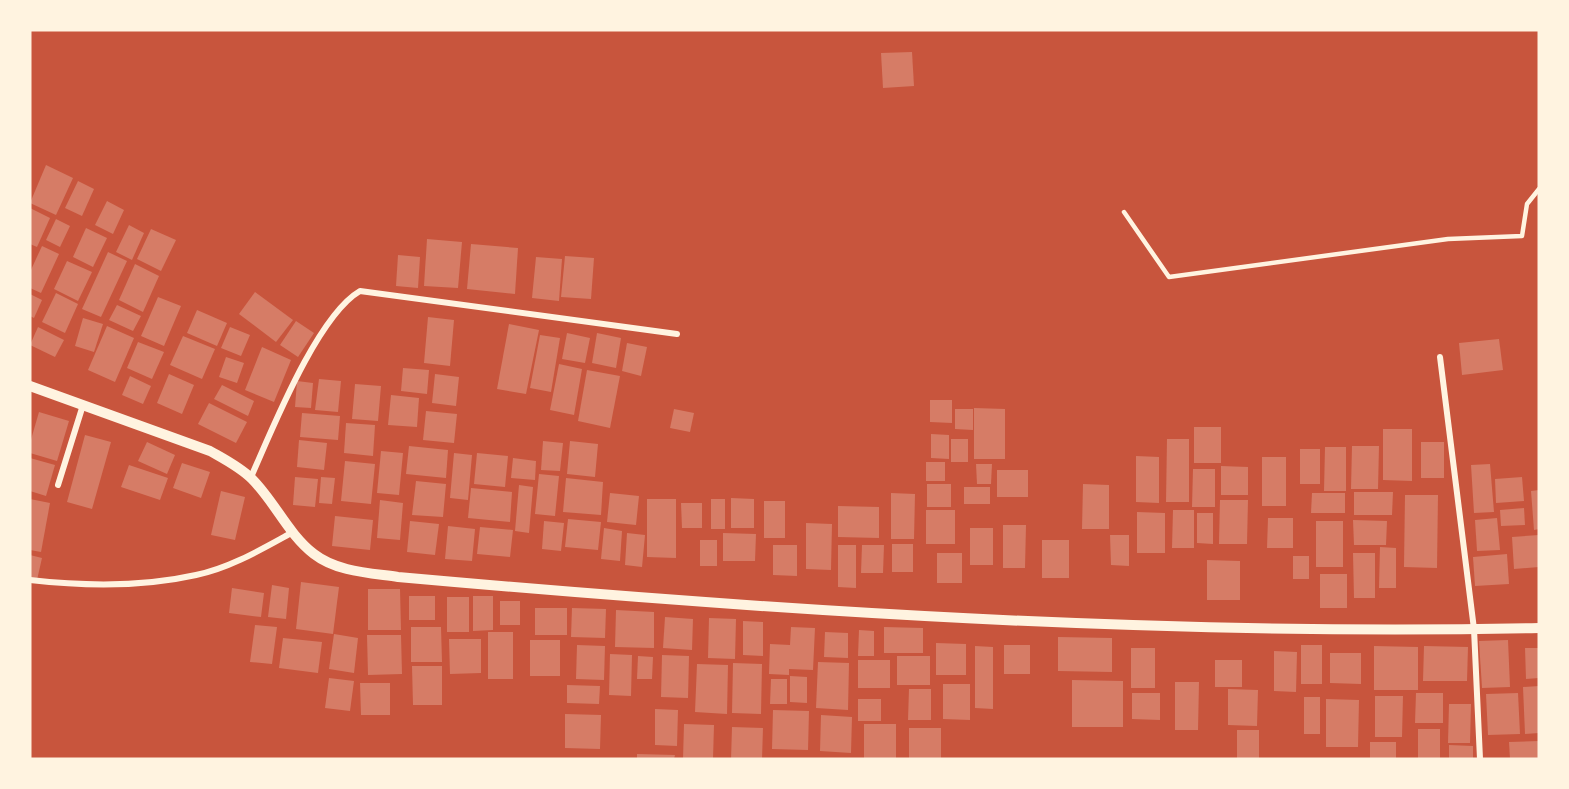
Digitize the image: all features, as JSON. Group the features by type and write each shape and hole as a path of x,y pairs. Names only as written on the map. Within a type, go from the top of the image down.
{"street":[{"path":"251,477 292,383 337,311 348,298 360,291 677,334"},
{"path":"1440,357 1473,629 1480,759"},
{"path":"30,386 210,451 251,477 293,532 314,554 333,565 356,571 583,594 804,610 1126,624 1539,628"},
{"path":"58,485 84,404"},
{"path":"30,580 132,583 197,575 259,550 293,532"}],"lane":[{"path":"1124,212 1169,277 1448,239 1522,236 1527,204 1539,189"}],"building":[{"path":"912,52 914,86 883,88 881,53"},
{"path":"46,165 73,178 56,215 30,203"},
{"path":"78,181 94,189 82,216 65,208"},
{"path":"107,201 124,210 113,234 95,225"},
{"path":"30,208 50,218 37,247 30,244"},
{"path":"56,219 70,226 60,247 46,240"},
{"path":"129,225 144,233 132,260 116,252"},
{"path":"86,228 107,238 93,267 73,257"},
{"path":"151,229 176,240 161,271 137,259"},
{"path":"427,239 462,242 458,288 424,286"},
{"path":"471,244 518,248 515,294 467,289"},
{"path":"42,246 59,254 41,293 30,288 30,272"},
{"path":"108,252 127,261 101,317 82,309"},
{"path":"398,255 420,257 418,288 396,286"},
{"path":"565,256 594,258 591,299 561,297"},
{"path":"536,257 562,259 559,301 532,298"},
{"path":"67,261 92,272 78,301 54,289"},
{"path":"135,264 159,276 143,312 119,300"},
{"path":"255,292 293,320 276,342 239,314"},
{"path":"56,293 78,304 65,333 42,322"},
{"path":"30,294 42,300 34,318 30,316"},
{"path":"158,297 181,306 164,346 141,336"},
{"path":"117,305 141,316 133,331 109,320"},
{"path":"197,310 227,323 217,346 187,333"},
{"path":"428,317 454,320 450,366 424,363"},
{"path":"83,318 103,324 94,352 75,346"},
{"path":"296,321 314,333 298,357 280,345"},
{"path":"509,324 539,330 526,394 497,389"},
{"path":"107,326 134,338 115,382 88,370"},
{"path":"38,327 64,340 55,357 30,345"},
{"path":"230,327 250,335 241,356 221,348"},
{"path":"567,333 590,338 585,363 562,359"},
{"path":"597,333 621,338 616,368 592,363"},
{"path":"540,335 560,338 551,392 530,388"},
{"path":"183,336 215,349 202,379 170,365"},
{"path":"1499,339 1503,370 1462,375 1459,343"},
{"path":"138,342 164,352 152,379 127,368"},
{"path":"627,343 647,347 641,376 622,371"},
{"path":"262,347 291,360 274,402 245,390"},
{"path":"226,357 244,363 237,383 219,377"},
{"path":"559,364 582,369 574,415 550,410"},
{"path":"403,368 429,370 427,394 401,391"},
{"path":"587,370 620,376 610,428 578,421"},
{"path":"169,374 194,385 182,414 157,403"},
{"path":"435,374 459,377 456,406 432,403"},
{"path":"130,376 151,386 143,404 122,395"},
{"path":"319,379 341,381 338,412 315,410"},
{"path":"297,381 313,383 311,408 295,407"},
{"path":"355,384 381,386 378,421 352,419"},
{"path":"222,385 254,401 248,416 214,399"},
{"path":"391,395 419,398 417,427 388,425"},
{"path":"930,400 952,400 952,423 930,422"},
{"path":"209,403 247,422 236,443 198,424"},
{"path":"974,408 1005,409 1005,459 974,459"},
{"path":"674,409 694,413 690,432 670,428"},
{"path":"955,409 973,409 973,430 955,429"},
{"path":"426,411 457,414 454,443 423,440"},
{"path":"39,412 69,421 57,461 30,453 30,443"},
{"path":"302,413 340,416 338,440 300,437"},
{"path":"346,423 375,425 373,456 344,453"},
{"path":"1194,427 1221,427 1221,463 1194,463"},
{"path":"1383,429 1412,429 1412,481 1383,480"},
{"path":"931,434 949,435 949,459 931,458"},
{"path":"85,435 111,442 92,509 67,502"},
{"path":"951,439 968,439 968,462 951,462"},
{"path":"1167,439 1189,439 1189,502 1166,502"},
{"path":"299,440 327,443 324,470 297,467"},
{"path":"543,441 563,443 560,471 541,470"},
{"path":"570,441 598,444 595,477 567,474"},
{"path":"147,442 175,455 167,474 138,461"},
{"path":"1421,442 1444,442 1444,478 1421,478"},
{"path":"409,446 448,450 446,478 406,474"},
{"path":"1352,446 1379,446 1378,489 1351,489"},
{"path":"1325,447 1346,447 1346,491 1324,491"},
{"path":"1300,449 1320,449 1320,484 1300,484"},
{"path":"381,451 403,453 399,495 377,493"},
{"path":"454,453 472,455 468,500 450,498"},
{"path":"477,453 508,456 505,487 474,484"},
{"path":"1136,456 1159,457 1159,503 1136,502"},
{"path":"1262,457 1286,457 1286,506 1262,506"},
{"path":"30,458 55,465 46,496 30,491"},
{"path":"513,458 536,461 535,480 511,478"},
{"path":"345,461 375,464 371,504 341,501"},
{"path":"926,462 945,462 945,481 926,481"},
{"path":"182,463 210,472 201,498 173,488"},
{"path":"976,464 992,464 991,484 977,484"},
{"path":"1490,464 1494,512 1474,513 1471,465"},
{"path":"129,465 168,478 160,500 121,487"},
{"path":"1221,466 1248,467 1248,495 1221,495"},
{"path":"1193,469 1215,469 1215,507 1192,507"},
{"path":"997,470 1028,470 1028,497 997,497"},
{"path":"539,474 559,476 555,516 535,514"},
{"path":"295,477 318,479 315,507 293,505"},
{"path":"321,477 335,478 332,504 319,503"},
{"path":"1522,477 1524,501 1496,503 1495,479"},
{"path":"566,478 603,482 601,515 563,512"},
{"path":"416,481 446,484 443,517 412,515"},
{"path":"927,484 951,484 951,507 927,507"},
{"path":"1083,484 1109,485 1109,529 1082,529"},
{"path":"519,485 533,487 529,533 515,531"},
{"path":"964,487 990,487 990,504 964,504"},
{"path":"471,488 512,492 510,522 468,518"},
{"path":"1539,490 1539,529 1534,530 1531,491"},
{"path":"221,491 245,497 235,540 211,535"},
{"path":"1354,492 1393,492 1392,515 1354,515"},
{"path":"610,493 639,496 636,525 607,522"},
{"path":"891,493 915,494 914,539 891,539"},
{"path":"1312,493 1345,493 1345,513 1311,513"},
{"path":"1405,495 1438,495 1437,568 1404,567"},
{"path":"731,498 754,499 754,528 731,528"},
{"path":"30,499 50,503 41,552 30,550"},
{"path":"647,499 676,499 676,558 647,557"},
{"path":"711,499 725,499 725,529 711,529"},
{"path":"380,500 403,503 400,540 377,538"},
{"path":"1220,500 1248,500 1247,544 1219,544"},
{"path":"764,501 785,501 785,538 764,538"},
{"path":"681,503 702,503 702,528 682,528"},
{"path":"838,506 879,507 879,538 838,537"},
{"path":"1524,508 1525,525 1501,526 1500,510"},
{"path":"926,510 955,510 955,544 926,544"},
{"path":"1173,510 1194,510 1194,548 1172,548"},
{"path":"1137,512 1165,513 1165,553 1137,553"},
{"path":"1197,513 1213,513 1213,544 1197,543"},
{"path":"335,516 373,520 370,550 332,546"},
{"path":"1268,518 1293,518 1293,548 1267,548"},
{"path":"1497,518 1500,550 1477,551 1475,520"},
{"path":"568,519 601,522 598,550 565,547"},
{"path":"1353,520 1387,521 1386,545 1354,545"},
{"path":"410,521 439,524 435,555 407,552"},
{"path":"544,521 564,523 561,551 542,549"},
{"path":"1316,521 1343,521 1343,567 1316,567"},
{"path":"806,523 832,524 831,570 806,569"},
{"path":"1003,525 1026,525 1025,568 1003,568"},
{"path":"448,526 475,529 472,561 445,559"},
{"path":"480,527 513,530 510,557 477,554"},
{"path":"604,528 622,531 620,561 601,559"},
{"path":"970,528 993,528 993,565 970,565"},
{"path":"627,533 645,535 642,567 625,565"},
{"path":"723,533 756,534 755,561 723,561"},
{"path":"1110,535 1129,535 1129,566 1111,565"},
{"path":"1539,535 1539,567 1514,569 1512,537"},
{"path":"700,540 717,540 717,566 700,566"},
{"path":"1042,540 1069,540 1069,578 1042,578"},
{"path":"892,544 913,544 913,572 892,572"},
{"path":"773,545 797,545 797,576 773,575"},
{"path":"838,545 856,545 856,588 838,587"},
{"path":"862,545 884,545 883,573 861,573"},
{"path":"1380,547 1396,548 1396,588 1379,588"},
{"path":"937,553 962,553 962,583 937,583"},
{"path":"1353,553 1375,553 1375,598 1354,598"},
{"path":"1507,554 1509,584 1475,586 1473,557"},
{"path":"30,555 42,558 37,580 30,579"},
{"path":"1293,556 1309,556 1309,579 1293,579"},
{"path":"1207,560 1240,561 1240,600 1207,600"},
{"path":"1320,574 1347,574 1347,608 1320,608"},
{"path":"301,582 339,587 333,634 296,629"},
{"path":"272,585 289,588 286,619 268,617"},
{"path":"232,588 264,593 261,617 229,613"},
{"path":"368,589 400,589 401,630 368,630"},
{"path":"409,596 435,596 435,620 409,620"},
{"path":"473,596 493,596 493,630 473,631"},
{"path":"447,597 469,597 469,632 447,632"},
{"path":"500,601 520,601 520,625 500,625"},
{"path":"535,608 567,608 567,635 535,635"},
{"path":"572,608 606,609 605,638 571,637"},
{"path":"616,610 654,612 654,648 615,647"},
{"path":"665,617 693,619 692,650 663,648"},
{"path":"709,618 736,619 735,659 708,658"},
{"path":"743,621 763,622 763,656 743,655"},
{"path":"255,625 277,627 272,664 250,662"},
{"path":"411,627 441,627 442,662 411,662"},
{"path":"791,627 815,628 813,670 789,669 789,675 769,674 770,644 790,645"},
{"path":"884,627 923,628 923,653 884,653"},
{"path":"859,630 874,631 874,656 858,656"},
{"path":"488,632 513,632 513,679 488,679"},
{"path":"825,632 848,633 848,658 824,657"},
{"path":"334,634 358,638 354,673 329,669"},
{"path":"367,635 401,635 402,674 368,675"},
{"path":"1058,637 1112,638 1112,672 1058,671"},
{"path":"283,638 322,642 318,673 279,668"},
{"path":"449,639 481,639 481,673 450,674"},
{"path":"530,640 560,640 560,676 530,676"},
{"path":"1508,640 1510,687 1482,688 1479,641"},
{"path":"936,643 966,644 966,675 936,675"},
{"path":"577,645 605,646 604,680 576,679"},
{"path":"1004,645 1030,645 1030,674 1004,674"},
{"path":"1301,645 1322,645 1322,684 1301,684"},
{"path":"975,646 993,647 993,709 975,708"},
{"path":"1374,646 1418,647 1418,690 1374,690"},
{"path":"1424,646 1468,647 1467,681 1423,681"},
{"path":"1131,648 1155,648 1155,688 1131,688"},
{"path":"1525,648 1539,648 1539,678 1526,679"},
{"path":"1274,651 1297,652 1296,692 1274,691"},
{"path":"1330,653 1361,653 1361,684 1330,683"},
{"path":"610,654 632,655 631,696 609,695"},
{"path":"662,655 689,656 688,698 661,697"},
{"path":"638,656 653,657 652,679 637,679"},
{"path":"897,656 930,656 930,685 897,685"},
{"path":"858,660 890,660 890,688 858,688"},
{"path":"1215,660 1242,660 1242,687 1215,687"},
{"path":"818,662 849,663 848,710 816,708"},
{"path":"733,663 762,664 761,714 732,713"},
{"path":"697,664 728,665 727,714 695,712"},
{"path":"412,666 442,666 442,705 413,705"},
{"path":"790,676 807,677 807,703 790,702"},
{"path":"329,678 354,681 350,711 325,708"},
{"path":"771,679 787,679 787,704 770,704"},
{"path":"1072,680 1123,681 1123,727 1072,727"},
{"path":"1175,682 1199,682 1198,730 1175,730"},
{"path":"360,683 390,683 390,715 361,715"},
{"path":"943,684 970,684 970,720 943,719"},
{"path":"567,685 600,686 599,704 567,703"},
{"path":"1539,686 1539,733 1525,734 1523,687"},
{"path":"909,689 931,689 931,720 908,720"},
{"path":"1228,689 1258,690 1257,726 1228,725"},
{"path":"1132,693 1160,693 1160,720 1132,719"},
{"path":"1416,693 1443,693 1443,723 1415,723"},
{"path":"1518,693 1520,734 1488,735 1486,694"},
{"path":"1375,696 1403,696 1402,737 1375,737"},
{"path":"1304,697 1320,697 1320,734 1304,734"},
{"path":"858,699 881,699 881,721 858,721"},
{"path":"1326,699 1359,700 1358,747 1326,747"},
{"path":"1449,704 1471,704 1470,743 1448,743"},
{"path":"655,709 678,710 677,746 655,745"},
{"path":"773,710 809,711 808,750 772,749"},
{"path":"565,714 601,715 600,749 565,748"},
{"path":"821,715 852,717 851,753 820,751"},
{"path":"684,724 714,725 713,759 683,759"},
{"path":"864,724 896,724 896,759 864,759"},
{"path":"732,727 763,728 762,759 731,759"},
{"path":"909,728 941,728 941,759 909,759"},
{"path":"1418,729 1440,729 1440,759 1418,759"},
{"path":"1237,730 1259,730 1259,759 1237,759"},
{"path":"1539,741 1539,759 1510,759 1509,742"},
{"path":"1370,742 1396,742 1396,759 1370,759"},
{"path":"1449,745 1473,746 1473,759 1449,759"},
{"path":"637,754 675,755 674,759 637,759"}]}
